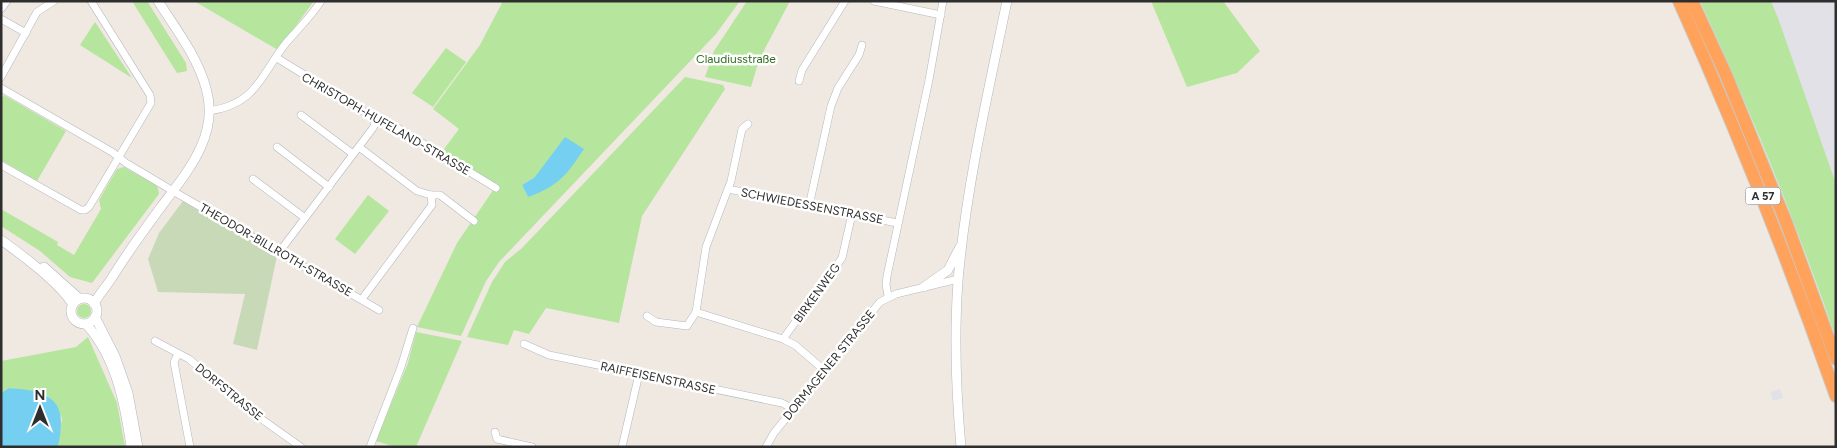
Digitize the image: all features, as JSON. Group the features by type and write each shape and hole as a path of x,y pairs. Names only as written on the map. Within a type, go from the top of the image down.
{"highway":[{"name":"A 57","path":"1679,1 1720,92 1770,214 1836,396"},
{"name":"A 57","path":"1692,1 1726,75 1776,196 1836,359"}],"street":[{"path":"1,9 7,1"},
{"path":"1,77 37,12 54,1"},
{"path":"1,165 81,210 85,210 89,208 151,103 151,99 90,1"},
{"path":"131,447 122,395 115,374 102,347 86,324 74,319 71,312 83,302 122,260 198,154 206,133 209,111 206,86 193,58 158,1"},
{"path":"209,111 232,106 247,97 286,43 298,32 321,1"},
{"path":"799,81 802,70 845,1"},
{"path":"874,1 941,15"},
{"path":"888,296 886,284 897,223 901,214 943,1"},
{"path":"961,447 956,355 958,280 980,137 1007,1"},
{"path":"1,19 26,33"},
{"path":"809,206 831,106 838,88 859,55 862,45"},
{"name":"CHRISTOPH-HUFELAND-STRASSE","path":"277,58 373,117 388,122 496,188"},
{"name":"THEODOR-BILLROTH-STRASSE","path":"1,88 379,310"},
{"path":"301,115 353,154"},
{"path":"280,251 373,128 373,117"},
{"path":"647,316 656,322 687,326 696,312 706,247 728,189 742,129 748,124"},
{"path":"277,147 329,187"},
{"path":"359,147 417,190 431,195 440,195 474,222"},
{"path":"253,179 305,218"},
{"name":"SCHWIEDESSENSTRASSE","path":"728,189 897,223"},
{"path":"362,300 432,205 431,195"},
{"name":"BIRKENWEG","path":"783,339 842,258 852,214"},
{"path":"1,240 24,256 55,285 96,309 95,317 109,344 126,386 138,447"},
{"path":"924,287 948,270 963,242"},
{"name":"DORMAGENER STRASSE","path":"766,447 774,433 875,307 888,296 958,280"},
{"path":"696,312 783,339 795,345 824,370"},
{"path":"86,324 95,317"},
{"path":"370,447 401,367 413,328"},
{"name":"DORFSTRASSE","path":"156,341 189,359 253,413 301,447"},
{"name":"RAIFFEISENSTRASSE","path":"524,344 549,355 782,403 793,409"},
{"path":"178,354 174,362 190,447"},
{"path":"622,447 640,374"},
{"path":"495,432 498,440 532,447"}],"shaded area":[{"path":"1771,1 1836,1 1836,184"},
{"path":"1780,389 1783,398 1773,401 1770,392"}],"green space":[{"path":"132,1 147,1 186,63 187,71 177,73"},
{"path":"194,1 314,1 278,50"},
{"path":"503,1 740,1 716,34 499,262 486,281 461,336 417,327 457,243 498,183 493,184 441,153 459,129 433,109 480,45","holes":["535,177 528,197 522,185"]},
{"name":"Claudiusstraße","path":"747,1 790,1 759,60 751,87 705,77 714,51"},
{"path":"1151,1 1223,1 1260,51 1237,73 1187,87"},
{"path":"1700,1 1771,1 1778,18 1836,184 1836,338 1772,168"},
{"path":"95,22 132,78 80,45"},
{"path":"446,48 466,62 433,107 412,93"},
{"path":"685,77 723,85 725,89 642,216 619,323 546,308 529,334 514,330 508,345 467,337 492,282 505,262 522,248"},
{"path":"4,95 66,131 37,181 1,160 1,99"},
{"path":"124,167 156,185 159,194 92,283 70,277 40,251 1,226 1,209 58,242 57,245 74,255 101,209 99,200 117,169"},
{"path":"368,195 389,211 355,254 335,239"},
{"path":"183,201 277,256 257,350 233,344 245,294 158,292 148,259 159,233"},
{"path":"81,304 87,304 91,311 87,318 81,318 77,314 77,308"},
{"path":"416,332 462,341 416,447 395,447 376,441 408,363"},
{"path":"88,337 117,403 125,447 58,447 62,418 50,398 43,393 9,388 1,393 1,361 76,347"}],"water":[{"path":"565,137 584,149 560,179 547,189 528,197 522,185 535,177"},
{"path":"9,388 37,392 54,401 61,419 58,447 1,447 1,393"}]}
